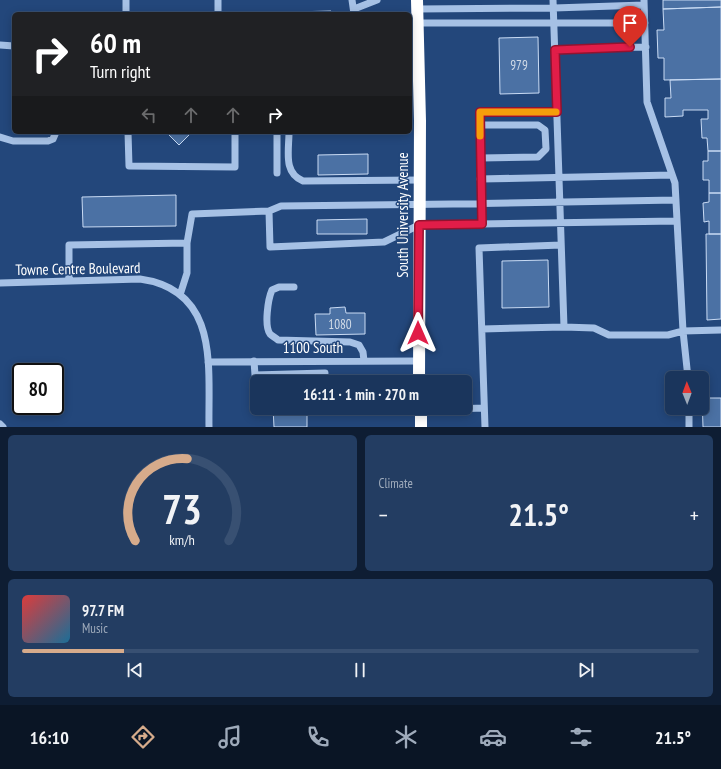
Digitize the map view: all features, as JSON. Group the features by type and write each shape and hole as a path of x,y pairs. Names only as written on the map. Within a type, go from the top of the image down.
{"highway":[{"name":"South University Avenue","path":"417,5 418,23 415,93 420,180 419,375"},
{"path":"421,415 421,427"}],"street":[{"path":"126,0 126,12"},
{"path":"218,0 218,12"},
{"path":"352,0 354,11 377,0"},
{"path":"553,0 564,327"},
{"path":"417,5 480,9 554,8 644,2 647,102 675,183 683,331 687,371"},
{"path":"480,9 480,24"},
{"path":"418,23 645,23"},
{"path":"0,45 12,46"},
{"path":"555,50 646,47"},
{"path":"482,224 480,112 557,112"},
{"path":"480,125 538,125 546,130 546,149 538,157 481,158"},
{"path":"0,138 13,141 48,141 53,139 55,134"},
{"path":"128,134 129,166 235,167 235,134"},
{"path":"277,134 277,173"},
{"path":"289,134 290,172 295,178 303,181 420,180"},
{"path":"480,179 672,175"},
{"path":"180,295 187,273 188,243 192,214 269,212 281,206 676,200"},
{"path":"269,212 270,247 384,242 419,225 677,221"},
{"path":"69,281 69,245 188,243"},
{"path":"485,427 479,248 561,246"},
{"name":"Towne Centre Boulevard","path":"0,283 140,279 160,283 180,295 191,306 202,326 206,340 208,362 209,427"},
{"path":"294,287 279,287 272,290 268,299 268,326 270,334 278,340 350,342 359,345 364,361"},
{"path":"482,329 564,327 594,328 609,335 668,335 683,331 721,330"},
{"path":"254,361 255,375 325,374"},
{"name":"1100 South","path":"208,362 418,361"},
{"path":"472,408 484,408"},
{"path":"689,415 689,427"},
{"path":"0,424 3,427"}],"building":[{"path":"663,0 721,0 721,7 663,9"},
{"path":"721,7 721,79 664,80 664,58 658,58 657,30 664,30 663,9"},
{"path":"331,11 331,12 293,12"},
{"path":"538,37 539,93 500,94 499,38"},
{"path":"721,79 721,151 708,151 707,138 702,138 701,119 708,119 708,110 683,110 683,116 665,117 665,98 671,98 670,80"},
{"path":"168,134 190,134 179,145"},
{"path":"708,151 721,151 721,193 709,193 709,180 703,180 703,161 708,161"},
{"path":"368,154 368,174 318,175 318,155"},
{"path":"709,193 721,193 721,234 709,234 709,221 704,222 703,203 709,202"},
{"path":"176,195 176,226 83,227 82,197"},
{"path":"367,219 367,234 317,234 317,220"},
{"path":"706,234 721,234 721,319 707,320"},
{"path":"548,260 549,307 502,308 502,261"},
{"path":"345,307 346,313 365,313 365,334 316,335 315,314 330,314 330,308"},
{"path":"709,398 721,398 721,427 703,427 703,415 709,415"},
{"path":"273,415 307,415 307,427 274,427"}],"slow traffic":[{"path":"480,136 480,112 556,112"}],"route":[{"path":"418,333 419,225 482,224 480,112 557,112 555,50 630,47"}]}
